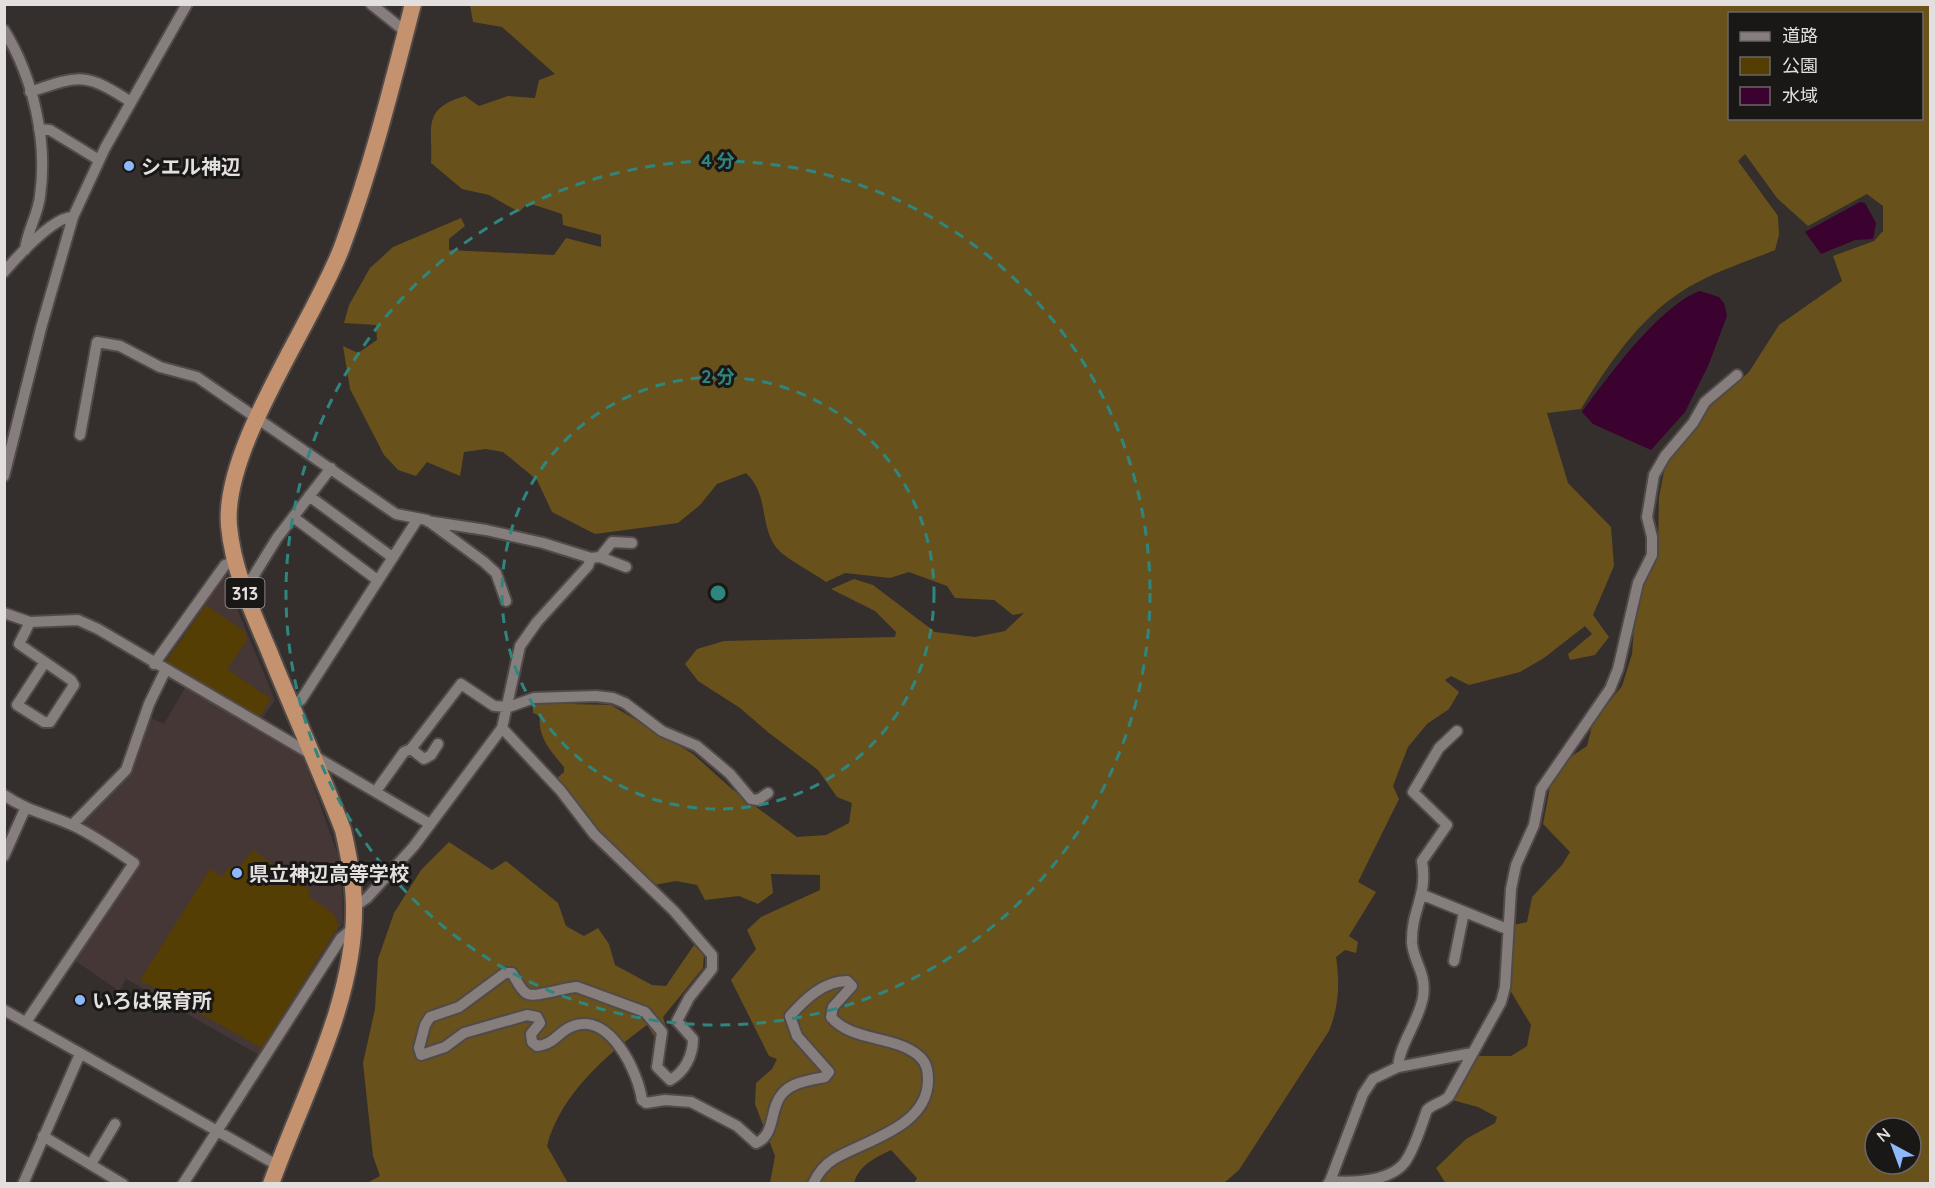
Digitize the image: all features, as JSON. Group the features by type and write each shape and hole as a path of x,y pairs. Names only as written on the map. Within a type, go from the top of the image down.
{"highway":[{"name":"313","path":"271,1184 336,1014 349,964 354,928 354,907 349,857 343,830 242,585 229,525 231,495 238,468 257,419 329,278 341,248 413,4"}],"street":[{"path":"4,476 41,328 73,217 99,160 187,4"},
{"path":"371,4 406,32"},
{"path":"4,30 22,63 39,129 42,172 40,198 26,238 25,249"},
{"path":"30,92 68,78 86,78 104,84 131,102"},
{"path":"39,129 50,130 99,160"},
{"path":"4,272 25,249 62,218 73,217"},
{"path":"80,435 97,342 120,346 160,367 197,377 396,514 543,543 626,567"},
{"path":"1472,1053 1398,1067 1373,1079 1363,1094 1329,1182 1349,1183 1376,1178 1399,1169 1406,1161 1427,1110 1444,1101 1472,1053 1501,1002 1505,987 1507,929 1514,873 1534,825 1541,789 1610,689 1618,669 1638,583 1652,555 1652,537 1647,517 1654,475 1665,456 1693,423 1705,402 1737,375"},
{"path":"242,585 253,577 293,517 331,468"},
{"path":"309,496 392,557"},
{"path":"293,517 376,579"},
{"path":"291,705 302,700 376,579 422,520"},
{"path":"422,520 496,573 506,601"},
{"path":"354,907 367,898 430,824 502,728 509,707 512,674 519,646 537,622 612,542 632,543"},
{"path":"154,664 225,565 236,561"},
{"path":"4,613 30,622 78,620 430,824"},
{"path":"30,622 19,644 45,662 71,680 74,685 50,722 44,723 17,705 45,662"},
{"path":"72,825 126,770 149,704 165,671"},
{"path":"376,791 404,752 411,749 461,684 494,705 509,707 534,698 596,696 613,698 625,703 662,731 697,746 730,774 751,799 758,800 768,793"},
{"path":"502,728 561,791 594,834 674,911 712,955 711,969 689,998 677,1022 693,1039 693,1048 686,1065 677,1076 670,1080 657,1067 662,1032 645,1012 577,987 566,987 534,995 526,993 512,973 505,973 459,1007 430,1017 425,1025 419,1048 421,1054 446,1047 464,1033 527,1015 537,1017 540,1023 531,1034 532,1042 537,1046 549,1045 571,1026 584,1024 602,1029 620,1048 634,1068 642,1100 646,1103 665,1100 691,1102 737,1126 756,1143 768,1133 782,1094 798,1083 825,1077 828,1072 797,1036 790,1016 815,992 838,981 847,981 852,986 833,1007 831,1017 845,1028 907,1048 920,1057 928,1069 928,1091 917,1109 900,1127 832,1160 819,1172 813,1184"},
{"path":"1398,1067 1423,997 1421,966 1412,946 1412,921 1423,896 1425,881 1422,861 1447,825 1413,792 1439,748 1457,731"},
{"path":"411,749 424,759 438,744"},
{"path":"4,795 25,809 72,825 98,838 134,863 26,1022"},
{"path":"4,856 25,809"},
{"path":"1423,896 1507,929"},
{"path":"1454,961 1464,912"},
{"path":"183,1184 341,938 354,928"},
{"path":"4,1010 277,1165"},
{"path":"23,1184 42,1136 80,1054"},
{"path":"91,1164 115,1124"},
{"path":"42,1136 123,1184"}],"shaded area":[{"path":"470,5 1930,5 1930,1183 1446,1184 1436,1168 1466,1139 1495,1123 1497,1117 1478,1107 1452,1100 1475,1056 1511,1056 1527,1046 1531,1025 1510,990 1509,926 1527,922 1532,897 1562,865 1570,852 1543,824 1550,787 1560,764 1587,746 1593,722 1622,686 1632,654 1636,602 1644,575 1658,548 1659,497 1666,461 1706,410 1749,372 1779,325 1842,281 1833,256 1874,241 1883,231 1883,206 1867,194 1808,226 1777,198 1745,154 1738,161 1778,216 1779,235 1775,250 1717,273 1679,293 1662,306 1631,337 1604,372 1581,409 1547,413 1568,483 1611,527 1614,566 1593,615 1609,637 1595,655 1570,660 1568,654 1592,634 1585,626 1544,658 1520,672 1469,685 1451,676 1445,680 1459,692 1449,709 1427,724 1408,747 1393,786 1399,799 1358,882 1376,892 1349,936 1358,942 1356,953 1345,950 1336,957 1338,994 1329,1031 1239,1170 1224,1183 914,1183 917,1178 891,1150 864,1167 854,1183 770,1183 775,1156 755,1104 756,1083 772,1069 777,1059 769,1056 731,980 756,949 747,930 761,917 820,890 820,875 771,874 773,893 758,904 739,896 705,900 697,885 676,881 654,885 603,837 556,779 564,772 564,767 543,737 540,716 533,713 533,703 611,705 693,754 732,789 797,837 826,835 849,823 852,803 837,797 818,770 740,708 698,681 685,664 697,649 724,641 895,637 896,632 875,611 831,589 854,579 873,585 935,632 975,637 1005,631 1024,613 1013,615 994,600 955,598 947,586 909,572 890,578 845,573 826,582 791,560 775,546 770,537 758,490 746,473 717,484 700,505 678,523 595,534 552,512 537,480 503,452 486,449 464,452 460,476 427,462 416,476 398,470 384,455 350,389 343,346 358,353 377,340 376,325 344,323 349,305 370,268 393,247 461,218 465,226 449,239 449,250 554,255 566,238 601,247 601,235 563,225 562,214 528,203 519,212 489,195 462,189 431,163 432,121 435,113 441,107 465,96 479,106 508,96 535,98 539,80 555,74 502,27 473,22"},
{"path":"225,574 228,576 235,604 275,700 261,720 163,664"},
{"name":"県立神辺高等学校","path":"186,686 301,751 338,855 342,883 343,923 259,1055 126,979 119,991 74,960 139,863 95,832 82,828 80,823 119,781 147,716 164,724"},
{"path":"449,842 492,870 506,861 558,903 566,926 584,936 598,928 609,944 615,965 652,985 666,986 694,945 704,955 703,968 663,1017 667,1030 664,1052 647,1025 616,1049 586,1078 562,1110 547,1146 568,1183 367,1183 380,1176 373,1156 363,1063 375,1009 378,959 394,913 421,870"}],"green space":[{"path":"206,605 245,632 247,640 227,669 271,699 259,718 165,663"},
{"path":"253,850 311,891 308,896 333,913 339,925 262,1048 140,980 210,869 222,877 229,867 236,871"}],"water":[{"path":"1860,202 1865,203 1876,223 1873,239 1855,240 1821,254 1805,232"},
{"path":"1700,291 1719,297 1724,303 1727,316 1708,366 1685,412 1651,450 1593,424 1582,412 1620,362 1668,311"}],"place":[{"name":"シエル神辺","path":"129,166"},
{"name":"県立神辺高等学校","path":"237,873"},
{"name":"いろは保育所","path":"80,1000"}]}
